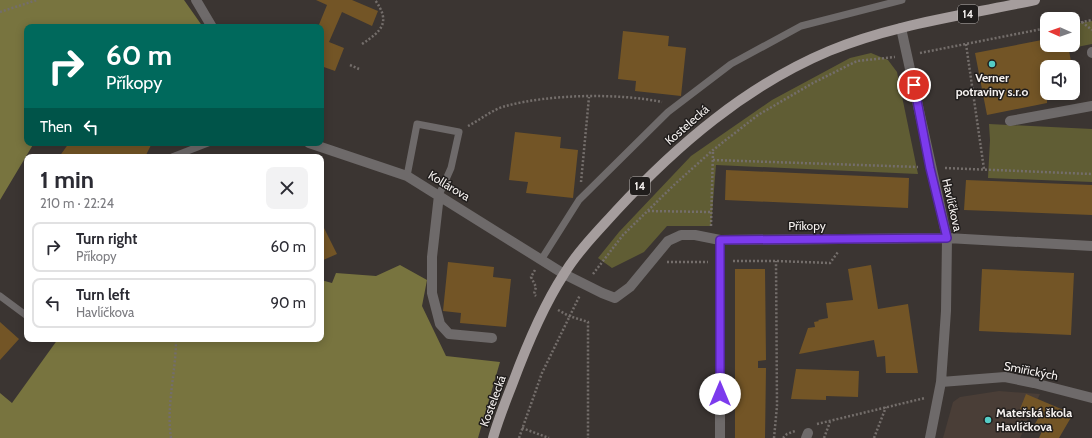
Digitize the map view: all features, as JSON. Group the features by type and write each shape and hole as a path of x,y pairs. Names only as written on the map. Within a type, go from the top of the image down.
{"main road":[{"name":"Kostelecká","path":"493,438 528,341 564,274 596,233 633,192 687,140 727,108 804,62 849,44 902,28 1035,0"}],"street":[{"path":"196,0 210,24"},
{"name":"Havlíčkova","path":"902,28 930,168 947,238 946,311 941,382 930,438"},
{"path":"1010,121 1092,106"},
{"name":"Kollárova","path":"318,146 407,176 564,274 614,298 630,287 650,263"},
{"path":"439,195 432,257 432,293 440,324 448,334 492,338"},
{"name":"Příkopy","path":"650,263 668,241 681,235 695,235 716,239 947,238 1092,246"},
{"path":"716,239 721,262 720,438"},
{"name":"Smiřických","path":"941,382 1005,377 1092,398"}],"lane":[{"path":"541,260 579,200 624,154 676,105 731,64 801,26 902,0"},
{"path":"407,176 417,124 459,132 451,168 439,195"},
{"path":"180,154 200,146"},
{"path":"0,296 24,314"}],"path":[{"path":"0,12 36,0"},
{"path":"362,44 378,33 381,28 382,10 375,0"},
{"path":"1082,22 1092,20"},
{"path":"1082,22 1092,30"},
{"path":"916,54 1040,29"},
{"path":"966,44 984,169"},
{"path":"593,274 623,235 675,184 713,150 758,115 857,61 898,57"},
{"path":"350,65 359,69"},
{"path":"459,132 505,106 562,97 636,97 676,105"},
{"path":"579,200 589,97"},
{"path":"713,150 711,212 716,239"},
{"path":"713,160 1092,174"},
{"path":"648,211 711,212"},
{"path":"650,263 776,261 830,263 846,239"},
{"path":"541,260 530,277 536,287 534,294 569,316 588,322 588,438"},
{"path":"774,438 777,406 776,261"},
{"path":"519,438 542,373 580,296"},
{"path":"171,438 169,425 176,358 176,342"},
{"path":"783,438 787,434 806,432 830,421 886,406 939,395"},
{"path":"874,438 886,406"},
{"path":"824,438 830,421"},
{"path":"522,428 549,438"}],"shaded area":[{"path":"0,0 184,0 201,24 24,24 24,146 32,146 27,154 24,154 24,160 0,200"},
{"path":"1092,21 1092,44 1080,46 1080,23"},
{"path":"871,53 888,60 897,72 918,174 716,165 711,226 667,226 644,252 612,268 598,258 619,232 691,156 772,100 850,58"},
{"path":"989,124 1092,129 1092,182 988,178 990,140"},
{"path":"400,265 427,280 422,306 446,356 500,362 478,438 0,438 0,393 12,403 56,342 324,342 324,281 332,283 336,273 376,276"},
{"name":"Mateřská škola Havlíčkova","path":"999,391 1040,394 1020,438 943,438 953,402 960,397"}],"building":[{"path":"316,0 352,0 378,11 372,26 342,12 329,42 344,48 335,71 324,67 324,24 319,24 327,5"},
{"path":"623,31 669,36 668,46 686,48 681,96 635,91 636,81 618,79"},
{"path":"1040,40 1040,52 1069,52 1071,60 1040,60 1040,100 1047,100 1047,103 987,115 975,53"},
{"path":"515,132 561,137 560,148 578,150 573,198 526,193 528,182 509,180"},
{"path":"67,146 150,146 146,154 61,154"},
{"path":"726,170 909,178 908,208 725,200"},
{"path":"966,180 1092,185 1092,215 964,210"},
{"path":"324,228 337,254 324,260"},
{"path":"448,262 494,267 493,277 511,279 506,327 460,323 461,313 443,311"},
{"path":"871,265 878,309 908,304 918,373 886,373 885,356 877,357 874,340 799,354 808,328 815,327 814,322 819,321 818,320 828,318 826,303 853,300 848,269"},
{"path":"735,269 765,269 766,360 758,361 758,368 766,368 765,438 735,438"},
{"path":"982,269 1074,273 1071,335 979,331"},
{"path":"0,322 19,339 0,360"},
{"path":"796,369 859,371 858,397 826,396 826,400 791,399"},
{"path":"1026,394 1073,414 1059,438 1039,438 1042,431 1033,427 1039,417 1020,409"}],"place":[{"name":"Verner potraviny s.r.o","path":"992,64"},
{"name":"Mateřská škola Havlíčkova","path":"988,420"}],"route":[{"path":"720,394 720,240 947,238 930,168 914,85"}]}
